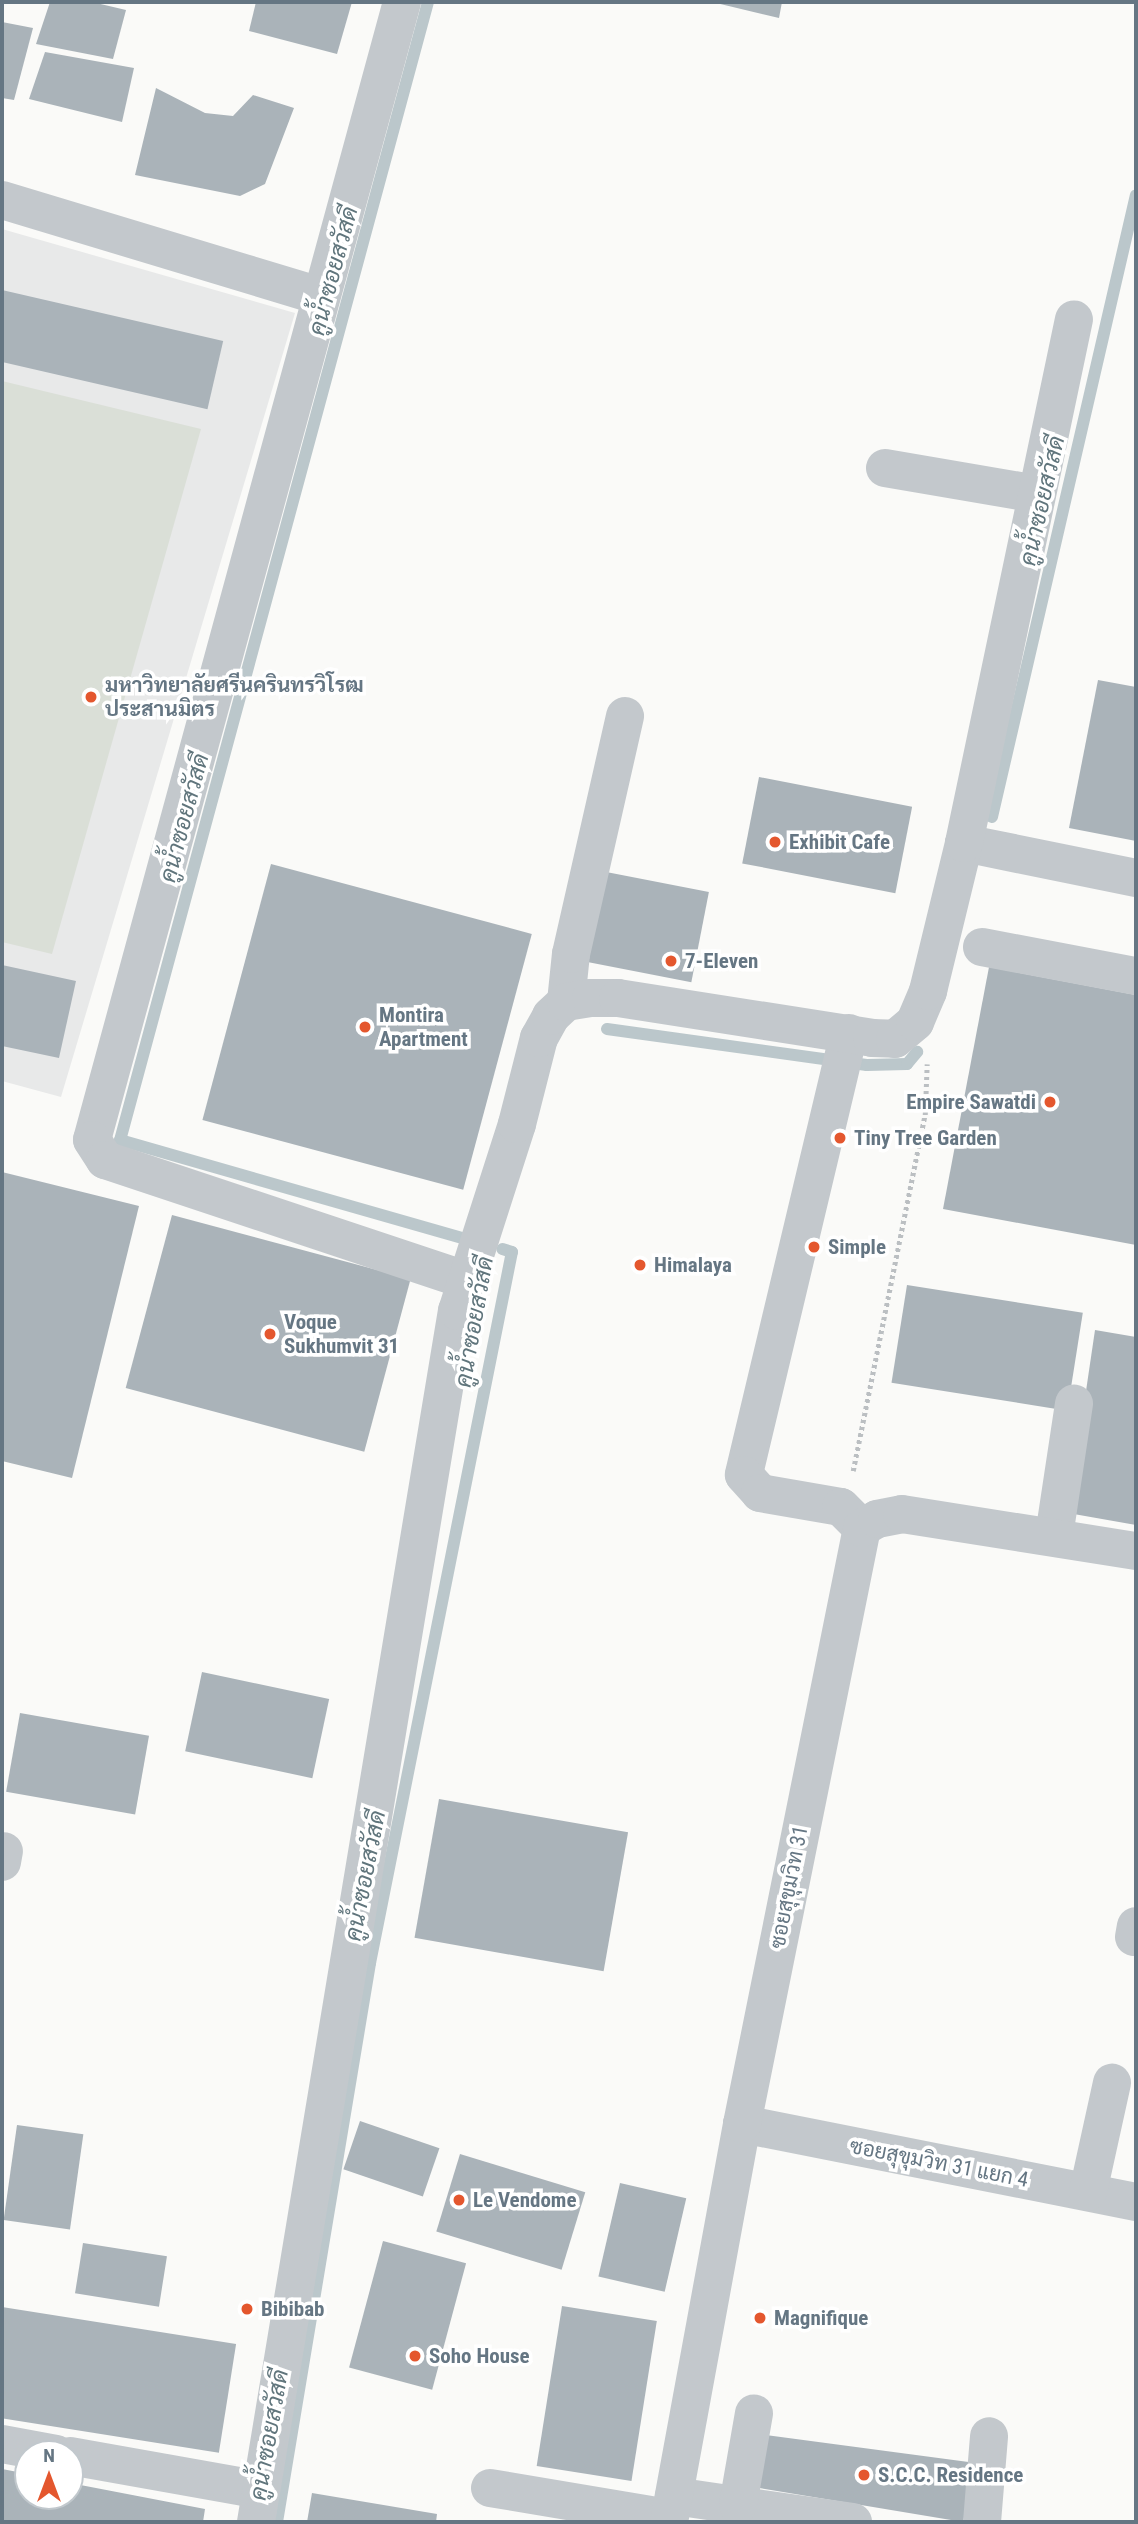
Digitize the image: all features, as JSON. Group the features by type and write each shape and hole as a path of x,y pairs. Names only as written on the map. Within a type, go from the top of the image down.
{"street":[{"path":"402,2 92,1140 105,1160 466,1280"},
{"path":"2,200 320,296"},
{"path":"84,2460 258,2506 428,1473 466,1280 517,1125 539,1038 551,1016 566,1002 618,998 844,1054 895,1039 915,1023 928,991 964,843 1074,319"},
{"path":"885,468 1037,494"},
{"path":"566,1002 571,954 625,716"},
{"path":"964,843 1136,878"},
{"path":"982,947 1136,976"},
{"path":"844,1054 744,1475 760,1493 841,1507 869,1524 902,1514 1136,1551"},
{"path":"1054,1536 1074,1404"},
{"name":"ซอยสุขุมวิท 31","path":"671,2512 742,2124 869,1524"},
{"path":"1088,2192 1112,2083"},
{"name":"ซอยสุขุมวิท 31 แยก 4","path":"742,2124 1136,2202"},
{"path":"738,2505 754,2413"},
{"path":"982,2522 989,2436"},
{"path":"490,2488 671,2512 738,2505 853,2522"}],"path":[{"path":"869,1524 855,1493 853,1472 925,1115 928,1069 915,1023"}],"shaded area":[{"name":"มหาวิทยาลัยศรีนครินทรวิโรฒ ประสานมิตร","path":"2,229 295,313 61,1097 2,1081"},
{"path":"2,381 201,429 52,954 2,942"}],"building":[{"path":"50,2 92,2 126,10 113,59 36,44"},
{"path":"256,2 352,2 337,54 249,31"},
{"path":"712,2 782,2 779,18"},
{"path":"2,22 33,28 14,100 2,98"},
{"path":"45,52 134,68 122,122 29,99"},
{"path":"156,88 205,113 233,116 253,95 294,108 265,184 240,196 135,175"},
{"path":"2,290 223,341 207,409 2,362"},
{"path":"1098,680 1136,687 1136,841 1069,828"},
{"path":"759,777 912,807 895,893 742,863"},
{"name":"Montira Apartment","path":"271,864 532,934 463,1190 202,1120"},
{"path":"596,870 709,892 691,982 578,960"},
{"path":"2,965 76,981 59,1058 2,1046"},
{"name":"Empire Sawatdi","path":"989,967 1136,995 1136,1245 943,1209"},
{"path":"2,1172 139,1206 72,1478 2,1461"},
{"name":"Voque Sukhumvit 31","path":"172,1215 411,1279 364,1452 126,1388"},
{"path":"907,1285 1083,1313 1067,1411 892,1383"},
{"path":"1095,1330 1136,1337 1136,1525 1068,1513"},
{"path":"202,1672 329,1699 312,1778 185,1751"},
{"path":"20,1713 149,1736 135,1815 6,1792"},
{"path":"439,1799 628,1832 604,1971 415,1938"},
{"path":"360,2121 439,2148 423,2197 343,2169"},
{"path":"17,2125 83,2134 70,2229 4,2220"},
{"path":"460,2154 585,2192 562,2270 436,2231"},
{"path":"620,2183 686,2198 665,2292 598,2277"},
{"path":"383,2241 466,2263 432,2390 349,2368"},
{"path":"83,2243 167,2256 159,2307 75,2293"},
{"path":"562,2306 657,2321 631,2481 537,2466"},
{"path":"2,2307 236,2344 219,2453 2,2418"},
{"name":"S.C.C. Residence","path":"758,2434 976,2463 963,2522 753,2487"},
{"path":"2,2469 14,2471 14,2510 84,2510 84,2486 205,2509 203,2522 2,2522"},
{"path":"312,2493 437,2514 436,2522 307,2522"}],"waterway":[{"name":"คูน้ำซอยสวัสดี","path":"428,2 120,1140 461,1238"},
{"name":"คูน้ำซอยสวัสดี","path":"992,817 1136,195"},
{"name":"คูน้ำซอยสวัสดี","path":"607,1029 867,1065 907,1064 917,1052"},
{"name":"คูน้ำซอยสวัสดี","path":"277,2522 370,1963 512,1252 502,1249"}],"place":[{"name":"มหาวิทยาลัยศรีนครินทรวิโรฒ ประสานมิตร","path":"91,697"},
{"name":"Exhibit Cafe","path":"775,842"},
{"name":"7-Eleven","path":"671,961"},
{"name":"Montira Apartment","path":"365,1027"},
{"name":"Empire Sawatdi","path":"1050,1102"},
{"name":"Tiny Tree Garden","path":"840,1138"},
{"name":"Simple","path":"814,1247"},
{"name":"Himalaya","path":"640,1265"},
{"name":"Voque Sukhumvit 31","path":"270,1334"},
{"name":"Le Vendome","path":"459,2200"},
{"name":"Bibibab","path":"247,2309"},
{"name":"Magnifique","path":"760,2318"},
{"name":"Soho House","path":"415,2356"},
{"name":"S.C.C. Residence","path":"864,2475"}]}
